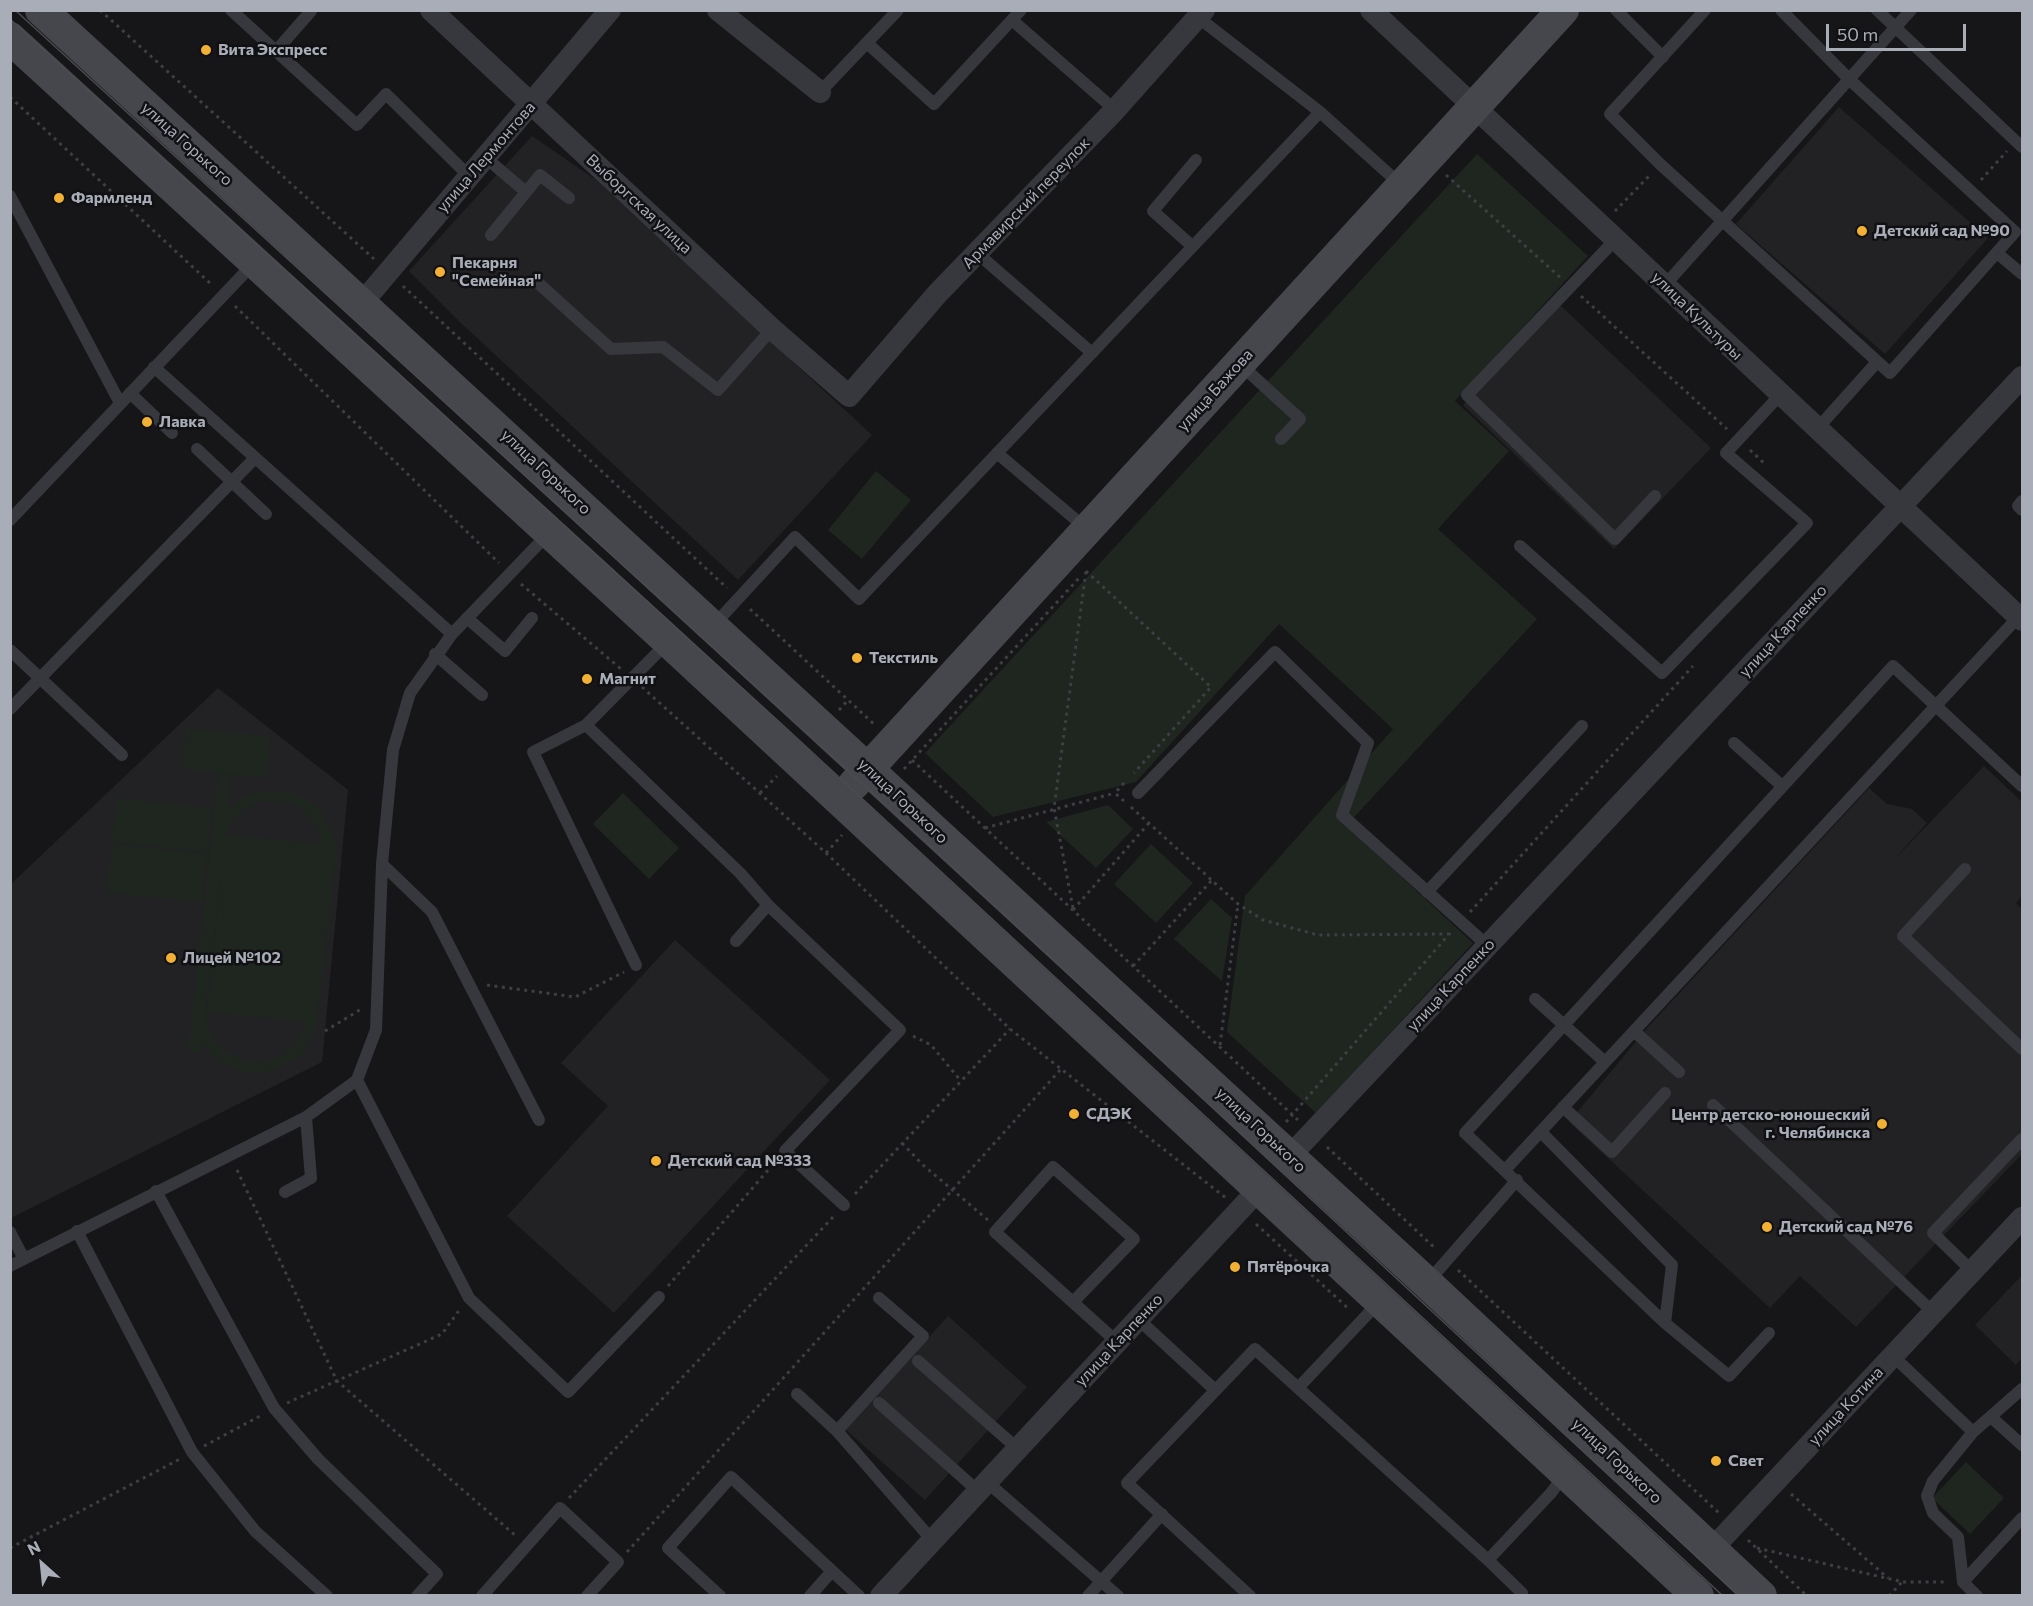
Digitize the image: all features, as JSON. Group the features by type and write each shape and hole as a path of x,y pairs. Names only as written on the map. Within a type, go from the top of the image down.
{"main road":[{"name":"улица Горького","path":"41,10 1280,1148 1437,1271 1711,1550 1761,1596"},
{"name":"улица Бажова","path":"839,800 868,769 903,751 1088,530 1563,10"},
{"path":"10,38 839,800 1371,1310 1565,1473 1684,1591"},
{"name":"улица Карпенко","path":"1247,1189 1280,1148"},
{"name":"улица Котина","path":"1684,1591 1711,1550"}],"street":[{"name":"Выборгская улица","path":"431,10 772,329 849,396"},
{"name":"улица Лермонтова","path":"362,303 610,10"},
{"path":"718,10 820,92"},
{"name":"улица Культуры","path":"1371,10 1899,507 2021,616"},
{"name":"Армавирский переулок","path":"849,396 977,253 1115,110 1197,13"},
{"name":"улица Карпенко","path":"1280,1148 1312,1134 2022,377"},
{"name":"улица Карпенко","path":"881,1596 1138,1319 1247,1189"},
{"name":"улица Котина","path":"1711,1550 2022,1218"}],"lane":[{"path":"231,10 357,125 386,94 470,177"},
{"path":"820,92 898,10"},
{"path":"867,43 934,104 1022,10"},
{"path":"1616,10 1663,57"},
{"path":"1705,10 1610,114 1660,165 1890,373 2015,232 1850,80 1781,10"},
{"path":"1877,10 2019,144"},
{"path":"1665,285 1911,10"},
{"path":"276,51 311,11"},
{"path":"1197,13 1320,112 1402,186"},
{"path":"1012,20 1115,110"},
{"path":"712,626 795,537 859,599 1320,112"},
{"path":"486,158 526,192"},
{"path":"1192,246 1153,211 1196,160"},
{"path":"491,236 540,174 569,198"},
{"path":"10,196 120,403"},
{"path":"1608,232 1570,287 1467,394 1615,539 1655,496"},
{"path":"977,253 1092,353"},
{"path":"1997,253 2022,274"},
{"path":"14,516 222,294 254,263"},
{"path":"537,282 611,349 663,347 718,390 772,329"},
{"path":"1816,429 1877,362"},
{"path":"1239,363 1300,419 1281,439"},
{"path":"154,367 254,459 452,633"},
{"path":"130,393 172,433"},
{"path":"1520,546 1662,673 1807,523 1726,453 1780,395"},
{"path":"197,449 266,514"},
{"path":"998,453 1088,530"},
{"path":"10,709 254,459"},
{"path":"10,501 14,516"},
{"path":"2022,501 2018,506 2022,510"},
{"path":"10,1266 306,1117 357,1080 376,1030 382,864 393,750 410,693 435,654 452,633 511,575 549,533"},
{"path":"1505,1170 1936,704 2021,616"},
{"path":"467,618 505,651 532,618"},
{"path":"636,965 533,752 586,725 669,642"},
{"path":"10,650 122,755"},
{"path":"1138,793 1275,652 1368,743 1342,816 1488,946"},
{"path":"435,654 482,695"},
{"path":"1769,1333 1729,1377 1665,1323 1465,1133 1893,666 2022,786"},
{"path":"586,725 740,873 768,905 900,1030 785,1151 844,1205"},
{"path":"1427,892 1582,726"},
{"path":"1734,743 1782,786"},
{"path":"382,864 432,912 539,1120"},
{"path":"1965,869 1904,936 2022,1049"},
{"path":"736,941 768,905"},
{"path":"1535,999 1605,1062"},
{"path":"1634,1031 1679,1072"},
{"path":"357,1080 468,1298 568,1392 659,1297"},
{"path":"1563,1107 1612,1152 1665,1093"},
{"path":"1713,1105 1934,1313"},
{"path":"285,1192 311,1178 306,1117"},
{"path":"1541,1132 1672,1264 1665,1323"},
{"path":"1972,1271 1933,1233 2022,1139"},
{"path":"1073,1302 1134,1239 1053,1167 995,1232 1117,1342"},
{"path":"1437,1271 1517,1180"},
{"path":"156,1191 274,1408 318,1459 437,1574 417,1596"},
{"path":"77,1231 192,1452 255,1531 327,1596"},
{"path":"10,1232 24,1259"},
{"path":"837,1431 922,1336 879,1298"},
{"path":"1298,1388 1371,1310"},
{"path":"1138,1319 1214,1389"},
{"path":"1250,1596 1127,1483 1214,1389 1255,1349 1488,1560 1522,1593 1520,1596"},
{"path":"1893,1356 1973,1432"},
{"path":"918,1361 1018,1449"},
{"path":"1977,1596 1963,1582 1958,1537 1933,1513 1927,1496 1933,1481 1973,1432 2022,1389"},
{"path":"797,1394 837,1431 932,1540"},
{"path":"879,1403 1118,1596"},
{"path":"1991,1417 2022,1445"},
{"path":"1488,1560 1551,1493 1565,1473"},
{"path":"720,1596 668,1548 731,1477 859,1596"},
{"path":"485,1594 560,1508 618,1562 590,1595"},
{"path":"1088,1596 1162,1514"},
{"path":"1963,1582 2022,1518"},
{"path":"810,1596 832,1571"}],"path":[{"path":"100,10 387,271 1293,1114 1437,1271 1734,1527 1807,1596"},
{"path":"10,96 222,294 511,575 632,678 826,853 1010,1029 1220,1194 1247,1189"},
{"path":"1972,191 2019,144"},
{"path":"1608,232 1660,165"},
{"path":"1440,183 1448,174 1773,472"},
{"path":"903,751 1093,562"},
{"path":"985,828 1115,793 1211,687 1086,571"},
{"path":"1073,910 1054,808 1086,571"},
{"path":"1280,1148 1293,1114 1448,934 1698,659"},
{"path":"1115,793 1238,904 1263,920 1318,935 1448,934"},
{"path":"1073,910 1149,823"},
{"path":"1133,966 1212,880"},
{"path":"1220,1046 1238,904"},
{"path":"468,982 576,997 636,965"},
{"path":"325,1031 377,1000"},
{"path":"560,1508 1010,1029"},
{"path":"900,1030 931,1045 961,1081"},
{"path":"618,1562 1061,1069"},
{"path":"902,1143 923,1165 998,1229"},
{"path":"659,1297 785,1151"},
{"path":"230,1154 337,1381 527,1545"},
{"path":"1220,1194 1247,1189"},
{"path":"1247,1189 1371,1310"},
{"path":"10,1548 274,1408 441,1334 468,1298"},
{"path":"1789,1493 1890,1579"},
{"path":"1755,1548 1903,1582 1963,1582"},
{"path":"1889,1596 1903,1582"}],"shaded area":[{"name":"Детский сад №90","path":"1839,107 1988,238 1885,354 1736,224"},
{"path":"532,136 596,180 872,435 738,580 462,324 409,271"},
{"path":"1477,154 1588,256 1455,401 1509,451 1438,529 1537,619 1346,826 1473,943 1316,1113 1227,1032 1245,896 1393,729 1279,624 1136,782 993,817 925,753"},
{"path":"1559,304 1711,448 1614,549 1463,405"},
{"path":"876,471 911,500 862,559 828,530"},
{"name":"Лицей №102","path":"218,688 348,790 322,1062 11,1218 11,884"},
{"path":"186,728 271,736 267,778 182,769"},
{"path":"1984,766 2022,802 2022,896 2016,903 2022,909 2022,1154 1856,1327 1800,1276 1770,1308 1569,1122 1648,1027 1869,788 1887,804 1912,809 1927,823 1890,864"},
{"path":"218,773 230,775 227,810 238,800 257,791 289,791 308,799 323,813 335,841 335,861 316,1029 300,1055 284,1066 265,1072 245,1072 226,1065 210,1052 202,1041 200,1053 188,1051","holes":["277,801 294,805 308,815 318,828 322,844 226,834 232,821 245,809 260,802","225,838 207,1012 305,1022 300,1036 290,1049 277,1058 261,1062 245,1061 224,1051 213,1039 207,1023 206,1006"]},
{"path":"623,793 679,848 649,879 593,824"},
{"path":"117,798 212,808 207,852 112,842"},
{"path":"1108,805 1133,829 1096,868 1046,822"},
{"path":"112,844 207,854 202,902 107,893"},
{"path":"1151,844 1193,883 1156,923 1114,884"},
{"path":"1211,899 1232,918 1222,981 1174,939"},
{"name":"Детский сад №333","path":"675,940 830,1080 614,1313 507,1216 608,1106 561,1063"},
{"path":"2022,1275 2022,1358 2016,1365 1975,1325"},
{"path":"948,1316 1027,1387 925,1500 846,1430"},
{"path":"1966,1462 2004,1498 1970,1534 1932,1498"}],"tram line":[{"path":"15,10 912,829 1739,1596"},
{"path":"10,19 787,729 1723,1596"}],"place":[{"name":"Вита Экспресс","path":"206,50"},
{"name":"Фармленд","path":"59,198"},
{"name":"Детский сад №90","path":"1862,231"},
{"name":"Пекарня \"Семейная\"","path":"440,272"},
{"name":"Лавка","path":"147,422"},
{"name":"Текстиль","path":"857,658"},
{"name":"Магнит","path":"587,679"},
{"name":"Лицей №102","path":"171,958"},
{"name":"СДЭК","path":"1074,1114"},
{"name":"Центр детско-юношеский г. Челябинска","path":"1882,1124"},
{"name":"Детский сад №333","path":"656,1161"},
{"name":"Детский сад №76","path":"1767,1227"},
{"name":"Пятёрочка","path":"1235,1267"},
{"name":"Свет","path":"1716,1461"}]}
